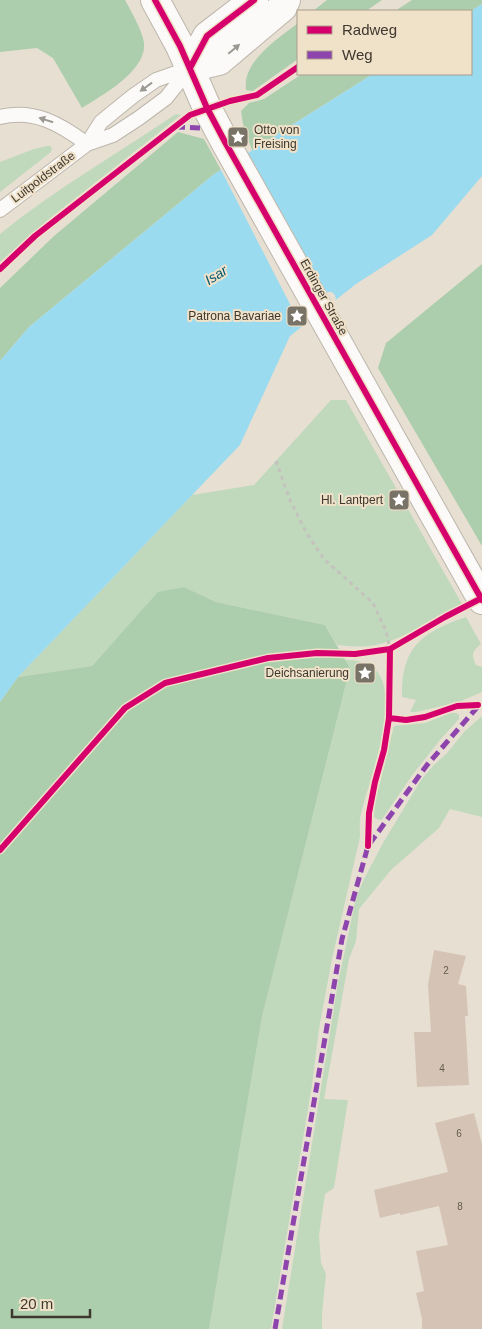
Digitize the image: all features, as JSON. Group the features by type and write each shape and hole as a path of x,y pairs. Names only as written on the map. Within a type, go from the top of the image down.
{"street":[{"name":"Erdinger Straße","path":"155,0 180,46 207,108 225,142 482,600"},
{"name":"Luitpoldstraße","path":"190,68 207,36 254,0"},
{"name":"Luitpoldstraße","path":"190,68 219,61 283,7 286,0"}],"lane":[{"name":"Luitpoldstraße","path":"87,144 101,122 133,96 156,80 190,68"},
{"name":"Luitpoldstraße","path":"0,210 87,144 113,135 166,98 190,68"},
{"path":"0,117 24,114 47,119 64,127 87,144"}],"path":[{"path":"276,461 290,500 307,534 324,559 373,603 386,631 390,659"},
{"path":"381,650 390,649 398,645"}],"green space":[{"path":"0,0 125,0 141,33 144,43 143,53 138,63 122,81 82,108 53,58 37,48 0,52"},
{"path":"327,0 382,0 367,10 314,10"},
{"path":"412,0 482,0 482,4 472,10 397,10"},
{"path":"297,24 297,60 253,91 246,90 246,79 255,60"},
{"path":"300,75 371,75 252,150 243,124 241,111 249,103 264,99"},
{"path":"176,114 181,115 49,219 0,262 0,234 64,187"},
{"path":"178,132 204,139 221,170 29,327 0,361 0,288 54,236"},
{"path":"47,146 52,148 51,152 0,192 0,162"},
{"path":"482,264 482,546 378,368 386,343"},
{"path":"331,400 346,400 462,604 417,629 392,640 369,646 349,646 337,645 325,625 216,602 184,587 158,593 92,666 18,677 192,495 254,485"},
{"path":"184,587 216,602 325,625 350,668 262,1017 209,1329 0,1329 0,702 18,677 92,666 158,592"},
{"path":"466,617 481,644 474,651 473,658 476,665 482,667 482,692 459,702 410,712 416,700 402,697 405,666 410,654 426,636 437,629"},
{"path":"345,660 368,664 381,678 385,694 385,714 382,737 360,817 360,837 332,959 319,1029 312,1085 271,1329 209,1329 262,1017 350,668"},
{"path":"451,713 459,715 459,719 413,774 383,818 381,820 374,817 375,803 394,726 425,723"},
{"path":"482,716 482,817 450,809 439,828 391,870 359,909 356,941 349,959 324,1099 348,1100 334,1188 325,1194 319,1235 321,1263 326,1274 322,1329 282,1329 338,983 356,898 383,843 421,780 464,732"}],"water":[{"name":"Isar","path":"482,4 482,176 432,235 356,284 290,336 240,445 18,677 0,702 0,361 29,327 213,175 371,75 472,75 472,10"}],"pier":[{"path":"247,151 326,292 332,292 335,295 334,305 303,329 300,324 292,324 290,322 290,315 293,310 220,168"}],"building":[{"path":"434,950 466,956 458,984 466,986 468,1016 465,1016 469,1085 417,1087 414,1032 431,1032 428,985"},
{"path":"474,1113 482,1144 482,1329 422,1329 422,1319 416,1293 424,1291 416,1251 448,1245 439,1206 380,1218 374,1190 448,1172 435,1123"}],"marked path":[{"path":"175,127 203,128"},
{"path":"275,1329 342,939 368,846 427,765 480,704"}],"cycle path":[{"path":"155,0 180,46 207,108 225,142 482,600"},
{"path":"190,68 207,36 254,0"},
{"path":"0,269 35,236 190,115 230,101 257,95 297,68"},
{"path":"390,649 482,598"},
{"path":"0,850 125,708 165,683 268,658 317,653 355,654 390,649 389,718 384,750 369,813 368,846"},
{"path":"389,718 406,720 425,717 457,706 478,705"}],"place":[{"name":"Otto von Freising","path":"238,137"},
{"name":"Patrona Bavariae","path":"297,316"},
{"name":"Hl. Lantpert","path":"399,500"},
{"name":"Deichsanierung","path":"365,673"}]}
